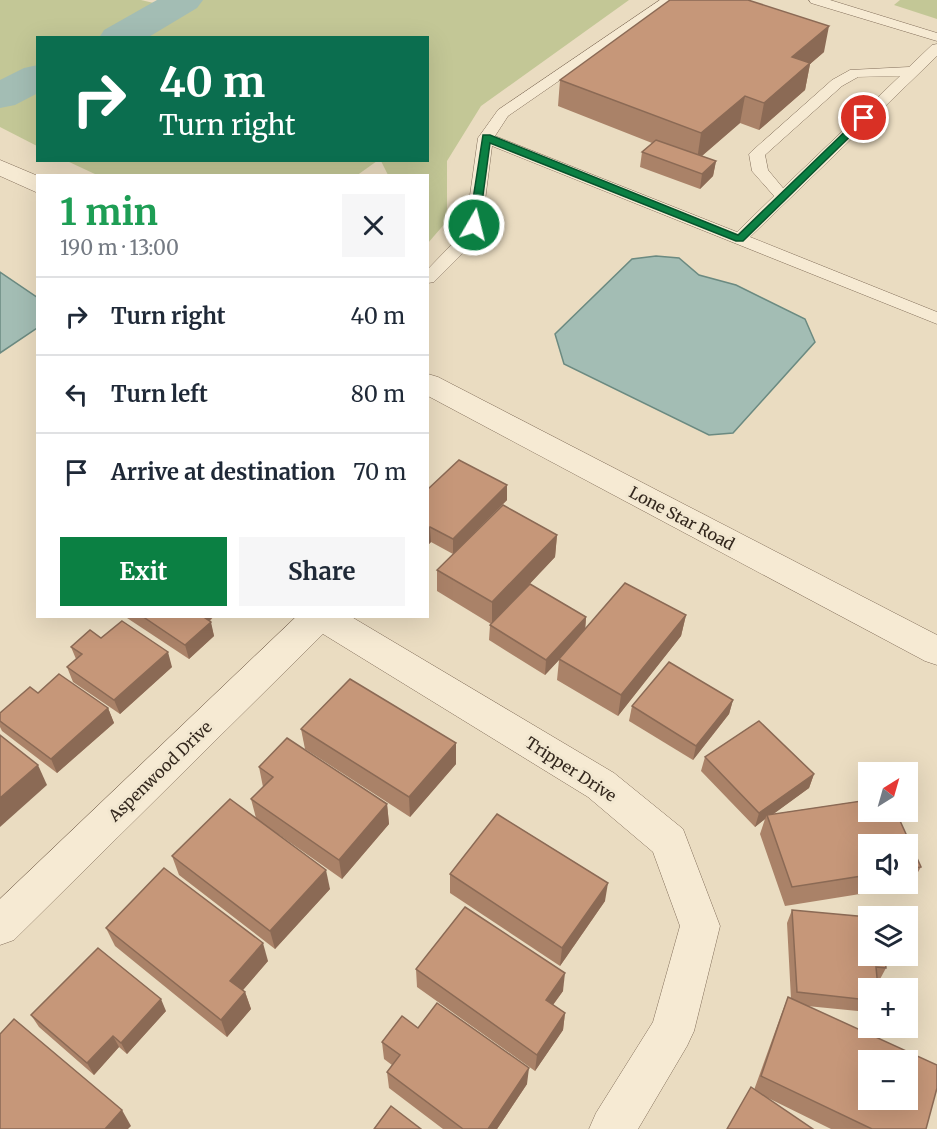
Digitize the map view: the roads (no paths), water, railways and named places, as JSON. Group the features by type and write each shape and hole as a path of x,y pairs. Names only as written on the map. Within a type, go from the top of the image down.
{"street":[{"path":"0,167 36,185"},
{"name":"Lone Star Road","path":"429,385 937,651"},
{"name":"Aspenwood Drive","path":"0,926 319,618"},
{"name":"Tripper Drive","path":"324,618 601,785 669,841 700,926 672,1031 612,1129"}],"lane":[{"path":"429,277 463,243 474,225 486,138 503,113 669,0"},
{"path":"816,0 937,37"},
{"path":"739,239 937,48"},
{"path":"783,197 760,171 757,154 837,83 855,73 913,71"},
{"path":"486,138 937,318"}],"water":[{"path":"656,256 679,258 699,275 736,285 805,319 815,342 733,433 709,435 564,364 555,334 632,259"},
{"path":"0,272 36,297 36,329 0,353"}],"waterway":[{"path":"121,36 184,0"},
{"path":"0,96 36,78"}]}
